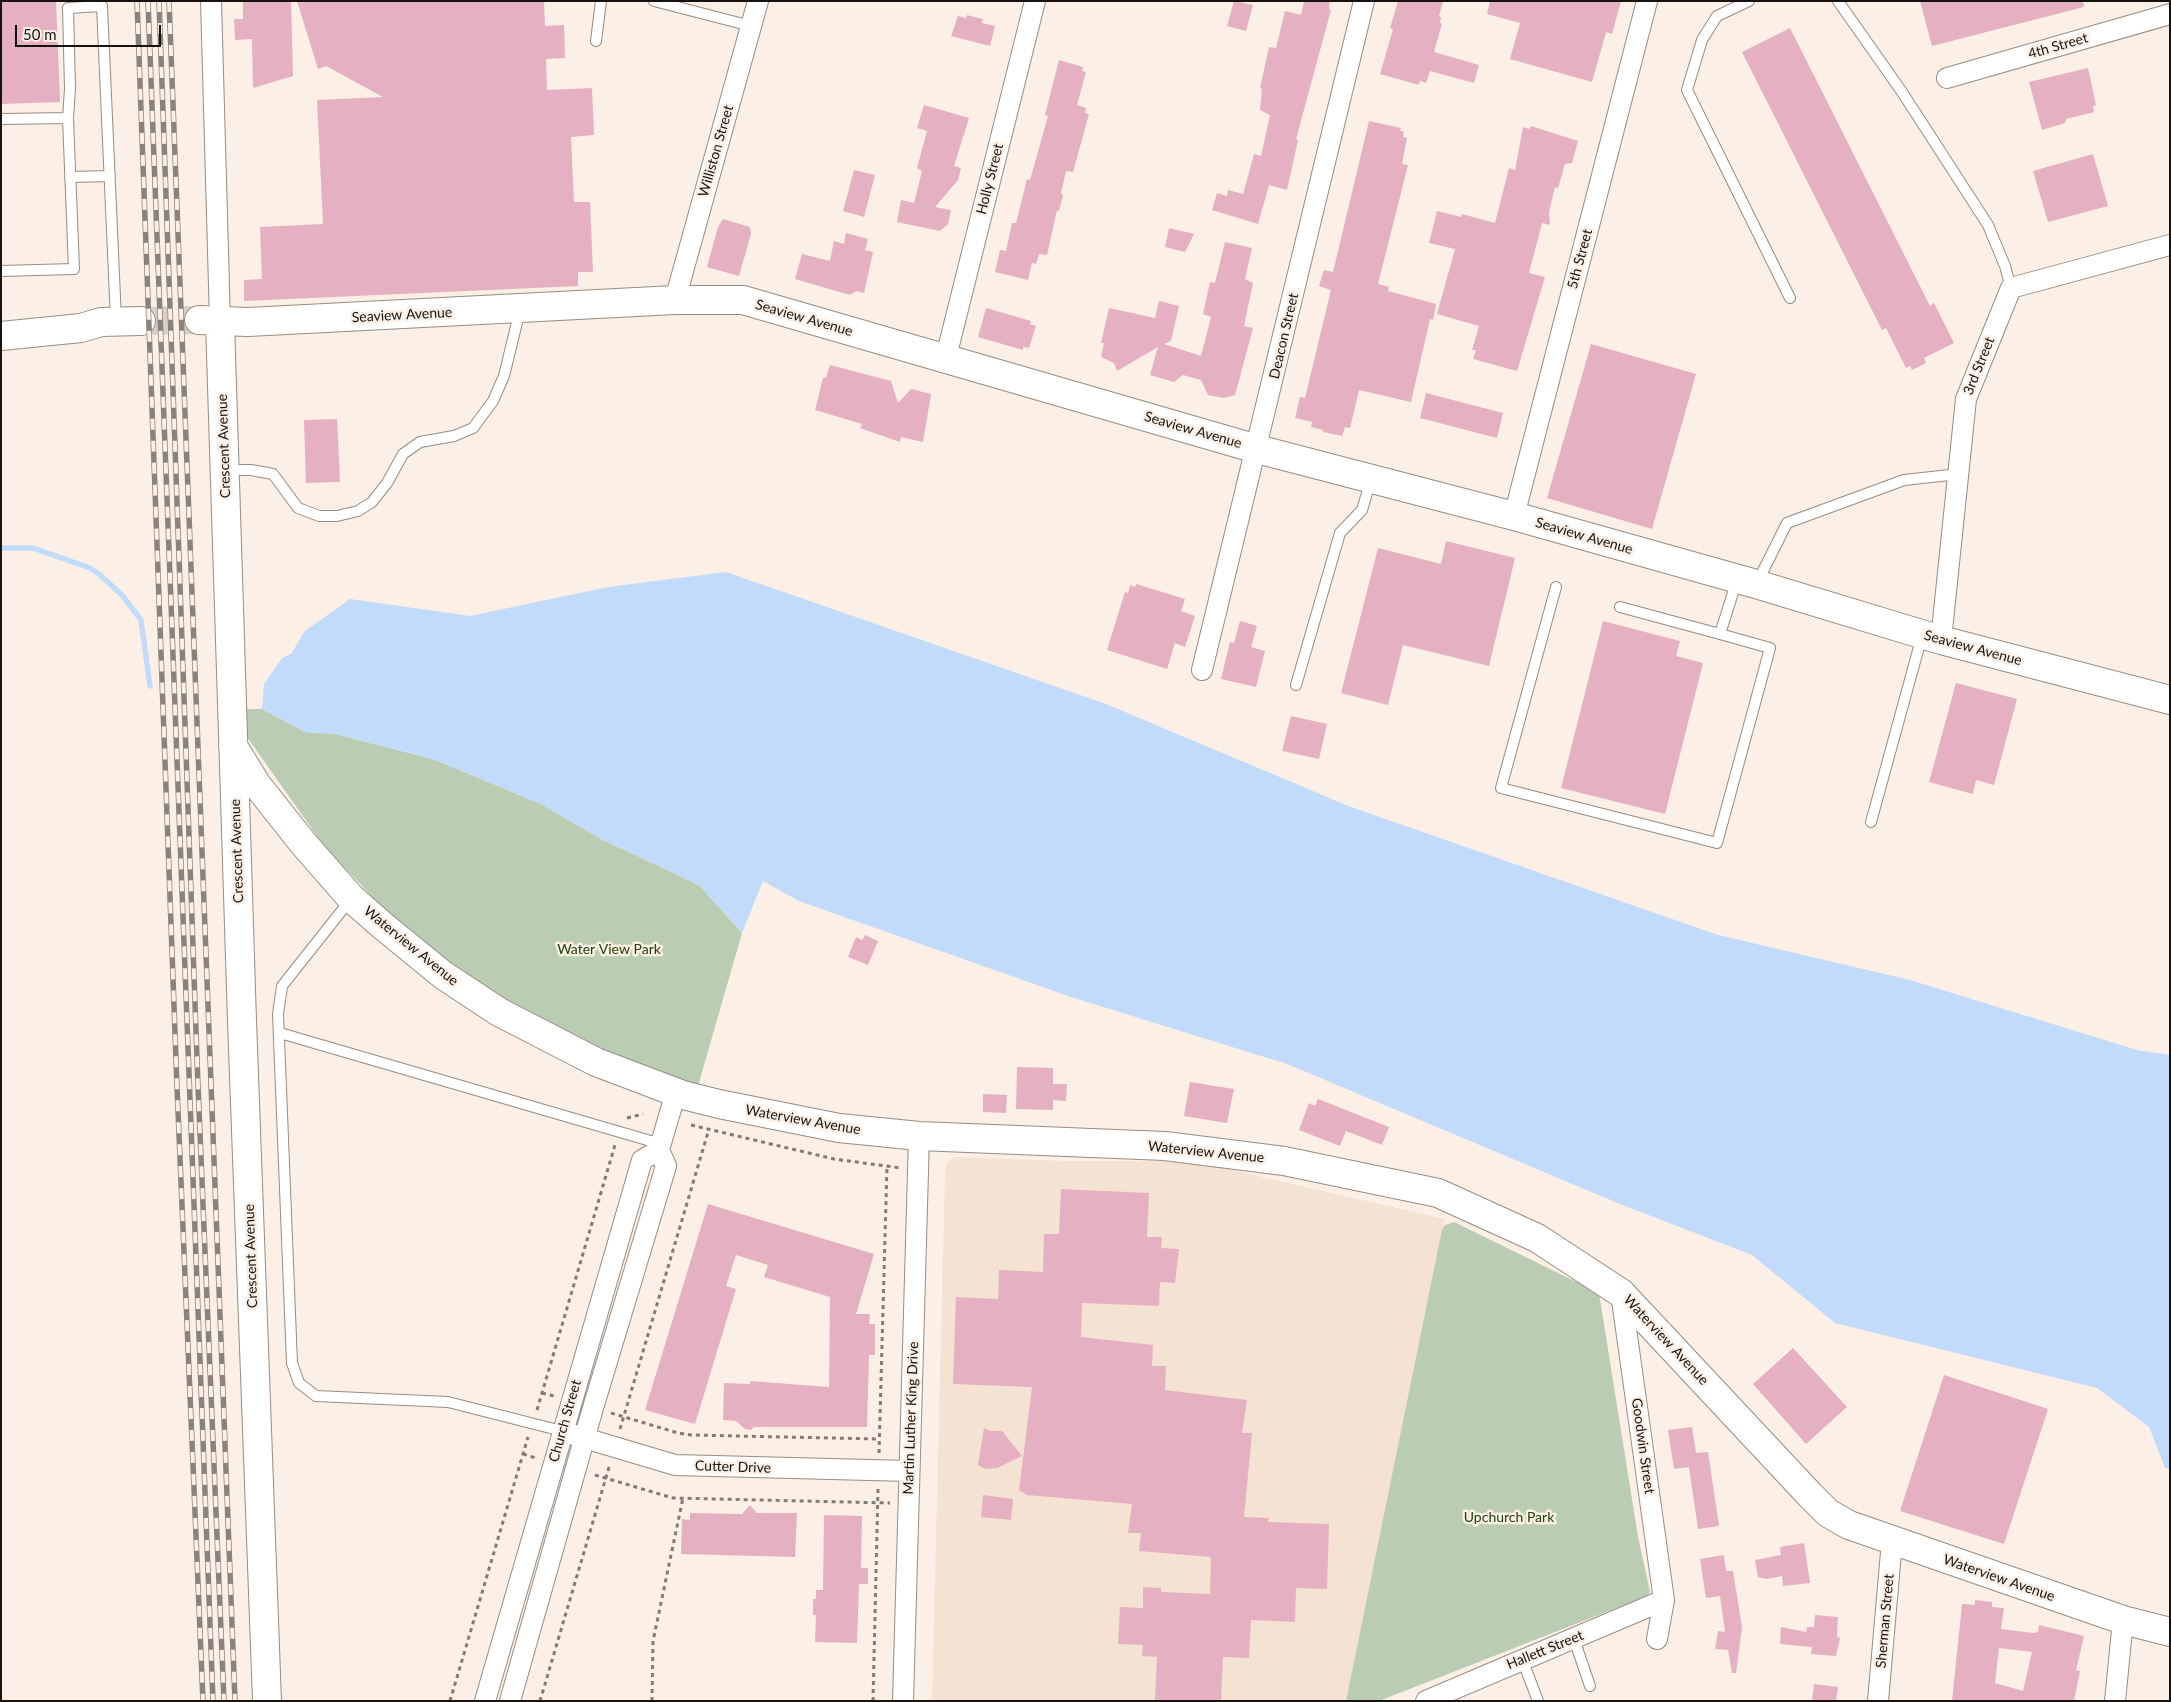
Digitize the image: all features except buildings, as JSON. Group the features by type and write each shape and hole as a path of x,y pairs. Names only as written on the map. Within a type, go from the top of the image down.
{"street":[{"name":"Crescent Avenue","path":"211,1 210,321 225,470 267,1701"},
{"name":"Williston Street","path":"675,300 758,1"},
{"name":"Holly Street","path":"946,357 1035,1"},
{"name":"Deacon Street","path":"1202,670 1364,1"},
{"name":"5th Street","path":"1514,516 1647,1"},
{"name":"4th Street","path":"1947,78 2170,14"},
{"path":"2011,288 2170,245"},
{"name":"3rd Street","path":"1932,638 1959,474 1966,398 2011,288"},
{"name":"Seaview Avenue","path":"210,321 675,300 743,300 946,357 1257,449 1514,516 1747,581 1932,638 2170,700"},
{"path":"1,336 81,328 101,322 129,321"},
{"name":"Waterview Avenue","path":"233,746 257,785 284,820 351,898 416,955 499,1012 596,1062 676,1092 719,1104 839,1128 919,1136 1165,1146 1284,1161 1438,1193 1537,1238 1621,1293 1828,1512 1849,1525 1892,1542 2123,1620 2170,1632"},
{"name":"Church Street","path":"510,1701 584,1438 666,1166 660,1147 676,1092"},
{"name":"Martin Luther King Drive","path":"903,1701 919,1136"},
{"name":"Church Street","path":"485,1701 642,1160 660,1147"},
{"name":"Goodwin Street","path":"1621,1293 1664,1600 1657,1639"},
{"name":"Cutter Drive","path":"562,1431 660,1461 697,1467 909,1471"},
{"name":"Sherman Street","path":"1878,1701 1892,1542"},
{"name":"Hallett Street","path":"1426,1701 1664,1600"},
{"path":"2115,1701 2123,1620"}],"lane":[{"path":"596,40 601,1"},
{"path":"654,1 751,26"},
{"path":"1749,1 1717,16 1702,40 1687,90 1790,298"},
{"path":"1838,1 1902,92 1988,226 2006,266 2011,288"},
{"path":"1,271 74,268 68,118 70,89 68,8 102,6 110,176 129,321"},
{"path":"1,119 68,118"},
{"path":"70,177 110,176"},
{"path":"225,470 251,470 273,474 298,508 318,516 337,516 358,511 372,502 387,483 403,454 420,442 454,436 473,428 493,401 504,376 521,308"},
{"path":"1720,634 1747,581 1787,523 1904,480 1959,474"},
{"path":"1296,685 1340,533 1362,510 1371,479"},
{"path":"1556,587 1501,788 1717,843 1770,648 1620,607"},
{"path":"1871,822 1932,638"},
{"path":"351,898 282,986 278,1014 292,1363 299,1383 316,1396 448,1402 562,1431"},
{"path":"280,1033 619,1133 660,1147"},
{"path":"1574,1638 1590,1686"},
{"path":"1522,1659 1538,1701"}],"path":[{"path":"450,1701 623,1120 643,1114"},
{"path":"691,1125 834,1159 919,1170"},
{"path":"540,1701 709,1129"},
{"path":"873,1701 887,1166"},
{"path":"542,1393 571,1401"},
{"path":"593,1408 691,1435 879,1439"},
{"path":"523,1454 553,1462"},
{"path":"576,1469 658,1494 683,1498 908,1504"},
{"path":"652,1701 654,1641 683,1498"}],"shaded area":[{"path":"954,1157 1064,1161 1192,1161 1445,1219 1346,1701 932,1701 945,1176 947,1163"}],"green space":[{"name":"Water View Park","path":"245,709 262,709 305,732 335,734 433,759 541,804 601,839 699,885 742,933 698,1086 611,1055 521,1012 455,969 379,904 324,846 247,737"},
{"name":"Upchurch Park","path":"1454,1222 1599,1293 1638,1537 1650,1592 1647,1596 1379,1701 1346,1701 1442,1230 1445,1225"}],"water":[{"path":"726,572 1106,704 1351,807 1718,935 1910,980 2137,1050 2170,1055 2170,1469 2165,1468 2149,1427 2097,1388 1835,1323 1752,1255 1620,1204 1287,1064 1071,997 799,901 763,881 742,933 699,885 601,839 541,804 433,759 335,734 305,732 262,709 264,684 282,658 291,654 305,631 350,599 470,616 608,587"}],"waterway":[{"path":"1,548 33,548 90,568 122,595 141,620 150,686"}],"tunnel":[{"path":"141,321 199,320"}],"railway":[{"path":"137,1 177,1087 203,1701"},
{"path":"148,1 213,1701"},
{"path":"159,1 198,1086 224,1701"},
{"path":"169,1 235,1701"}]}
